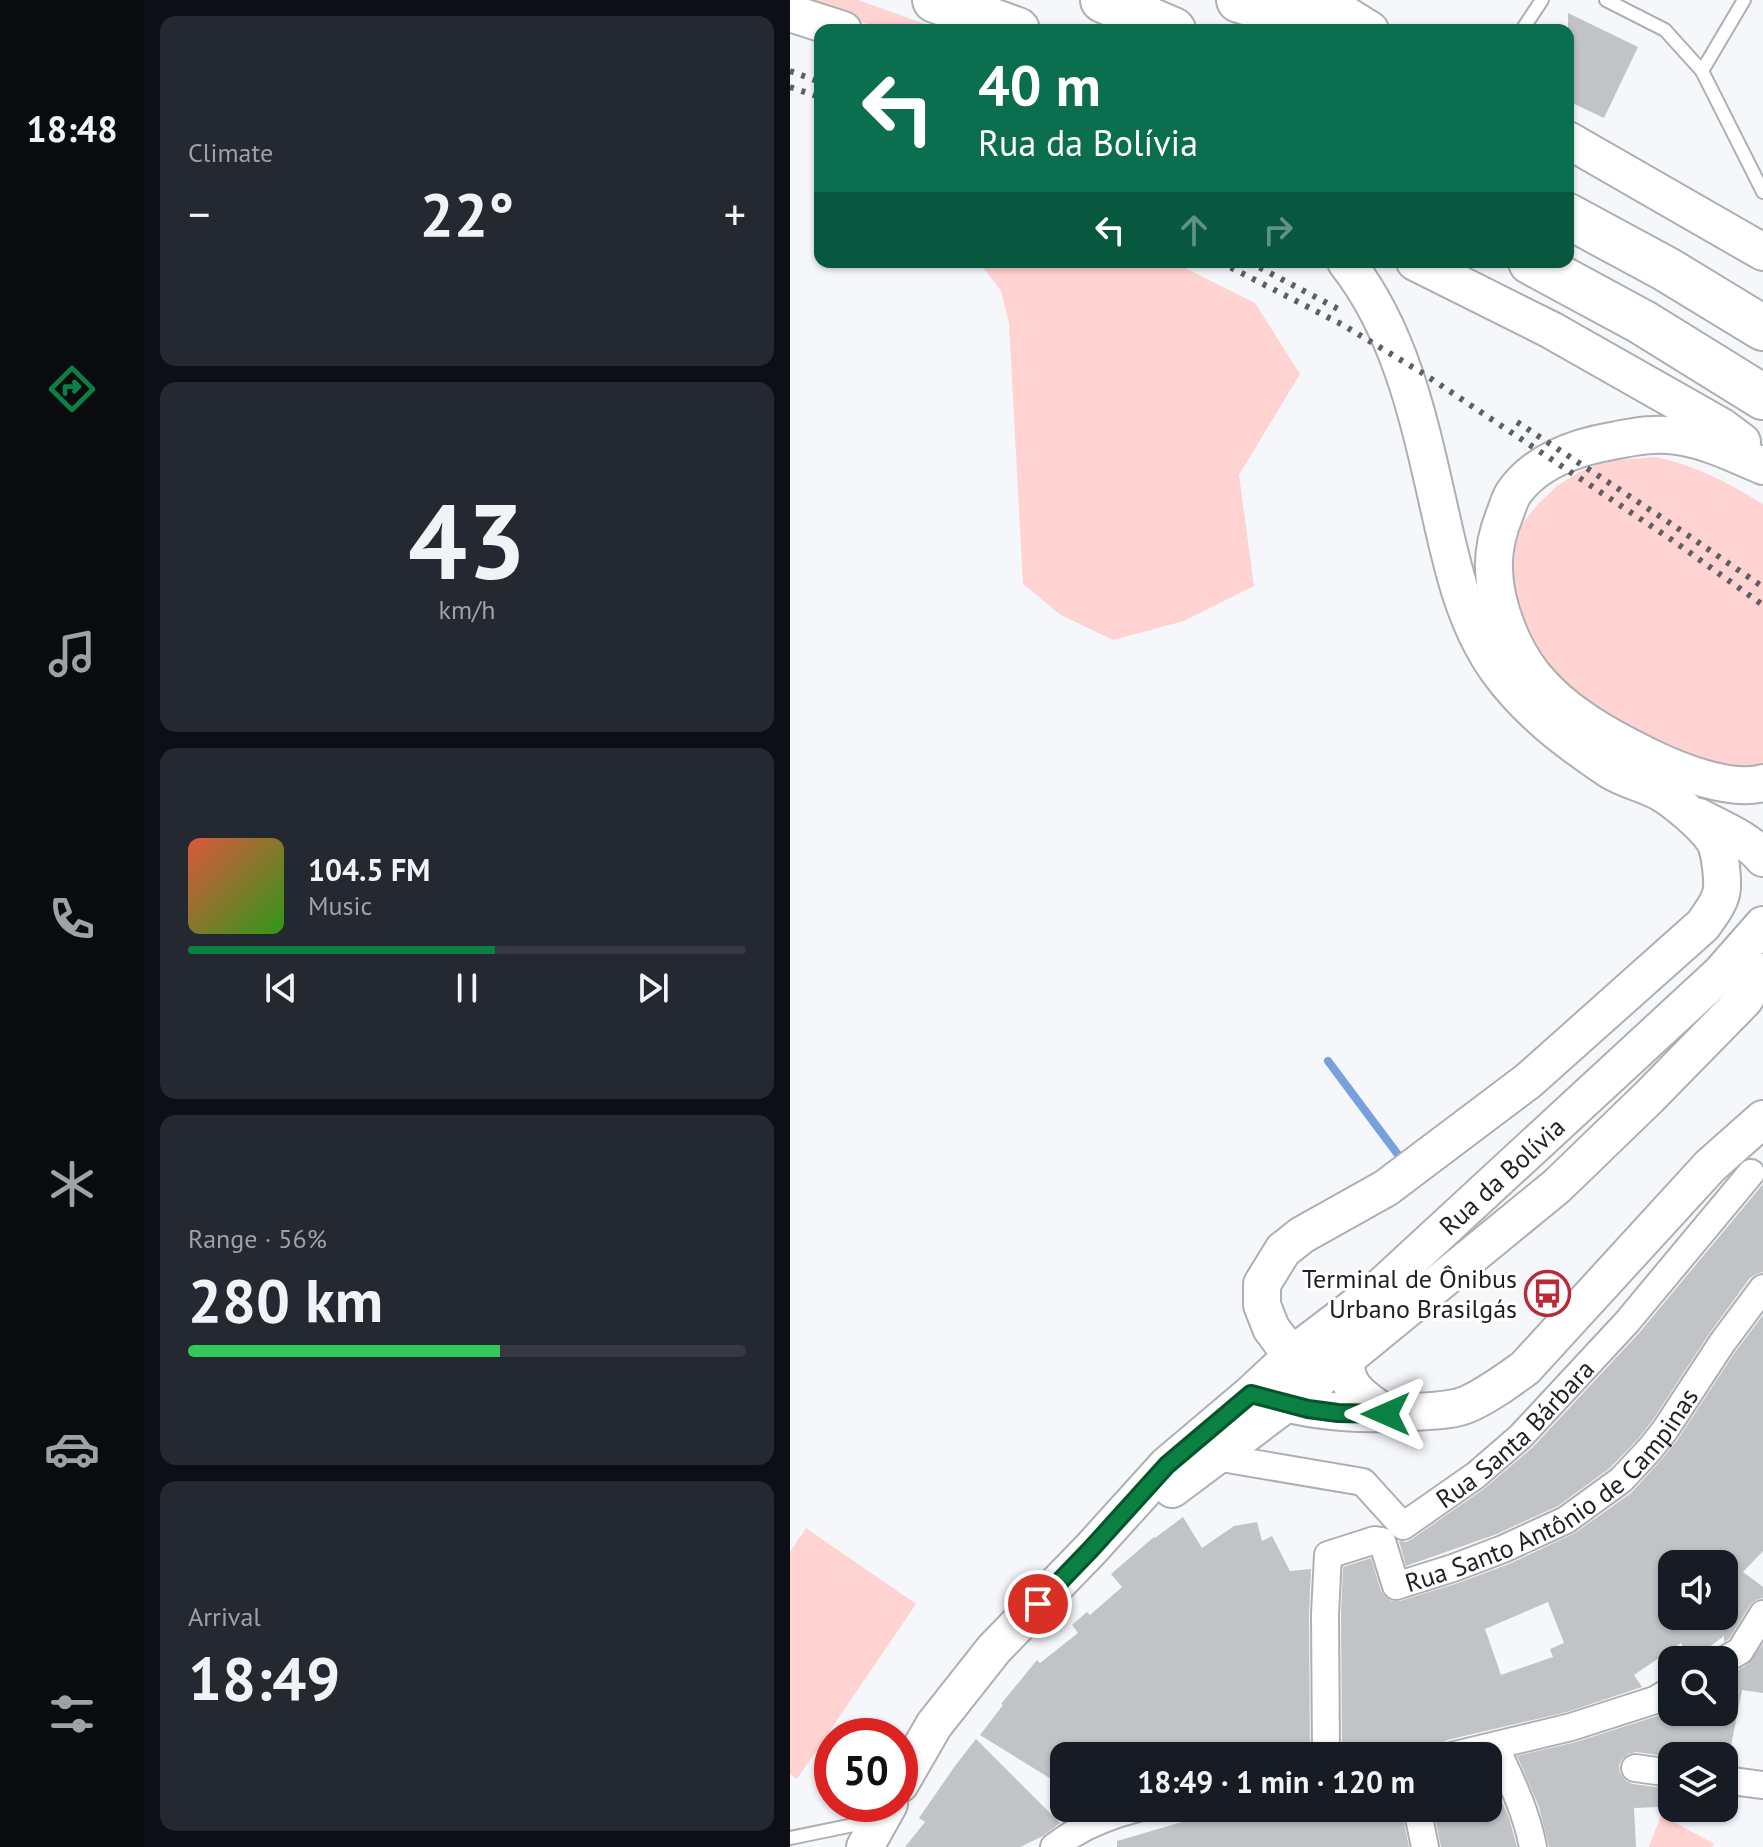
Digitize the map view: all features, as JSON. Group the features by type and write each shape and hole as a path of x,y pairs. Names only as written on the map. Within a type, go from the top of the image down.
{"highway":[{"path":"935,0 1001,24"},
{"path":"1103,0 1159,24"},
{"path":"1239,0 1335,10"},
{"path":"1574,219 1666,269 1763,328"},
{"path":"1542,268 1642,322 1763,397"}],"main road":[{"path":"1335,10 1360,24"},
{"path":"790,13 824,24"},
{"path":"1574,143 1763,252"},
{"path":"1350,268 1369,296 1388,334 1407,382 1454,573 1470,621 1497,669 1531,709 1573,745 1623,778 1660,792 1706,831 1716,843 1722,881 1721,894 1703,925 1528,1081 1386,1188 1302,1235 1283,1250 1262,1284 1262,1305 1271,1328 1282,1343 1297,1351 1347,1358 1347,1378 1367,1401 1386,1414"},
{"path":"1427,268 1551,330 1722,427 1763,457"},
{"path":"1760,787 1712,781 1655,760 1606,736 1562,703 1534,676 1510,637 1494,569 1500,526 1512,495 1531,474 1559,457 1590,445 1652,433 1684,437 1716,446 1763,466"},
{"path":"1680,807 1747,843 1763,858"},
{"name":"Rua da Bolívia","path":"918,1753 934,1725 994,1649 1167,1465 1297,1351 1381,1287 1720,974 1763,925"},
{"name":"Rua da Bolívia","path":"1091,1549 1347,1358 1557,1186 1744,1000 1763,972"},
{"path":"1251,1394 1285,1404 1338,1413 1386,1414 1466,1405 1525,1368 1710,1166 1763,1119"}],"street":[{"name":"Rua Santa Bárbara","path":"1216,1457 1363,1482 1403,1526 1476,1475 1521,1436 1627,1322 1751,1173"},
{"name":"Rua Santo Antônio de Campinas","path":"1326,1742 1328,1555 1375,1540 1382,1541 1396,1586 1503,1549 1566,1520 1621,1480 1650,1449 1763,1288"},
{"path":"1738,1652 1763,1614"},
{"path":"1502,1744 1571,1727 1658,1698"},
{"path":"1502,1761 1529,1825 1533,1847"},
{"path":"1635,1768 1658,1771"},
{"path":"1738,1782 1763,1785"},
{"path":"1054,1847 1096,1822"},
{"path":"1420,1822 1425,1847"}],"lane":[{"path":"1526,24 1542,0"},
{"path":"1606,0 1665,30 1702,71 1763,192"},
{"path":"1702,71 1744,0"},
{"path":"797,1840 878,1824"}],"shaded area":[{"path":"796,0 858,0 925,24 868,24"},
{"path":"984,268 1185,268 1255,303 1300,374 1239,475 1254,586 1184,621 1113,640 1061,615 1023,584 1009,323 1001,291"},
{"path":"1655,457 1711,476 1763,504 1763,773 1749,775 1657,745 1604,713 1565,685 1533,645 1516,597 1513,572 1516,546 1522,524 1538,504 1557,486 1579,472 1607,461"},
{"path":"806,1528 916,1604 838,1718 814,1718 814,1754 797,1779 790,1774 790,1552"},
{"path":"1658,1822 1674,1822 1714,1844 1712,1847 1649,1847"}],"building":[{"path":"1568,13 1638,47 1604,118 1574,104 1574,24 1568,24"},
{"path":"1763,1184 1763,1272 1750,1278 1638,1439 1610,1468 1558,1506 1497,1534 1406,1566 1399,1541 1412,1539 1485,1488 1533,1447 1639,1333"},
{"path":"1763,1315 1763,1551 1743,1572 1763,1587 1763,1598 1750,1605 1738,1624 1738,1550 1658,1550 1658,1630 1735,1630 1729,1639 1724,1642 1724,1636 1710,1646 1683,1646 1681,1643 1677,1646 1658,1646 1658,1659 1634,1675 1642,1687 1567,1712 1444,1742 1342,1742 1343,1567 1371,1558 1385,1597 1400,1601 1509,1564 1575,1533 1631,1493 1678,1439","holes":["1548,1602 1564,1643 1550,1649 1553,1657 1501,1675 1485,1629"]},
{"path":"1183,1517 1202,1548 1234,1526 1257,1522 1262,1541 1272,1536 1290,1571 1311,1569 1310,1742 1050,1742 1050,1778 980,1735 1037,1660 1040,1663 1078,1633 1072,1625 1087,1612 1090,1615 1122,1587 1111,1574"},
{"path":"1763,1644 1763,1693 1742,1690 1738,1710 1738,1670 1748,1664"},
{"path":"1658,1716 1658,1726 1735,1726 1732,1742 1658,1742 1658,1755 1636,1752 1622,1759 1620,1773 1626,1781 1658,1787 1658,1807 1634,1808 1636,1847 1549,1847 1539,1807 1517,1756 1576,1742"},
{"path":"976,1739 1050,1813 1050,1822 1060,1823 1043,1836 1020,1847 905,1847 925,1822 919,1818"},
{"path":"1502,1802 1517,1847 1441,1847 1436,1822 1502,1822"},
{"path":"1182,1822 1404,1822 1409,1847 1117,1847 1117,1841"}],"waterway":[{"path":"1328,1061 1402,1160"}],"railway":[{"path":"790,71 814,80"},
{"path":"790,87 814,95"},
{"path":"1232,268 1343,325 1424,374 1672,540 1763,605"},
{"path":"1260,268 1342,311"},
{"path":"1517,422 1763,587"}],"place":[{"name":"Terminal de Ônibus Urbano Brasilgás","path":"1548,1293"}],"route":[{"path":"1038,1604 1167,1465 1251,1394 1308,1409 1386,1414"}]}
